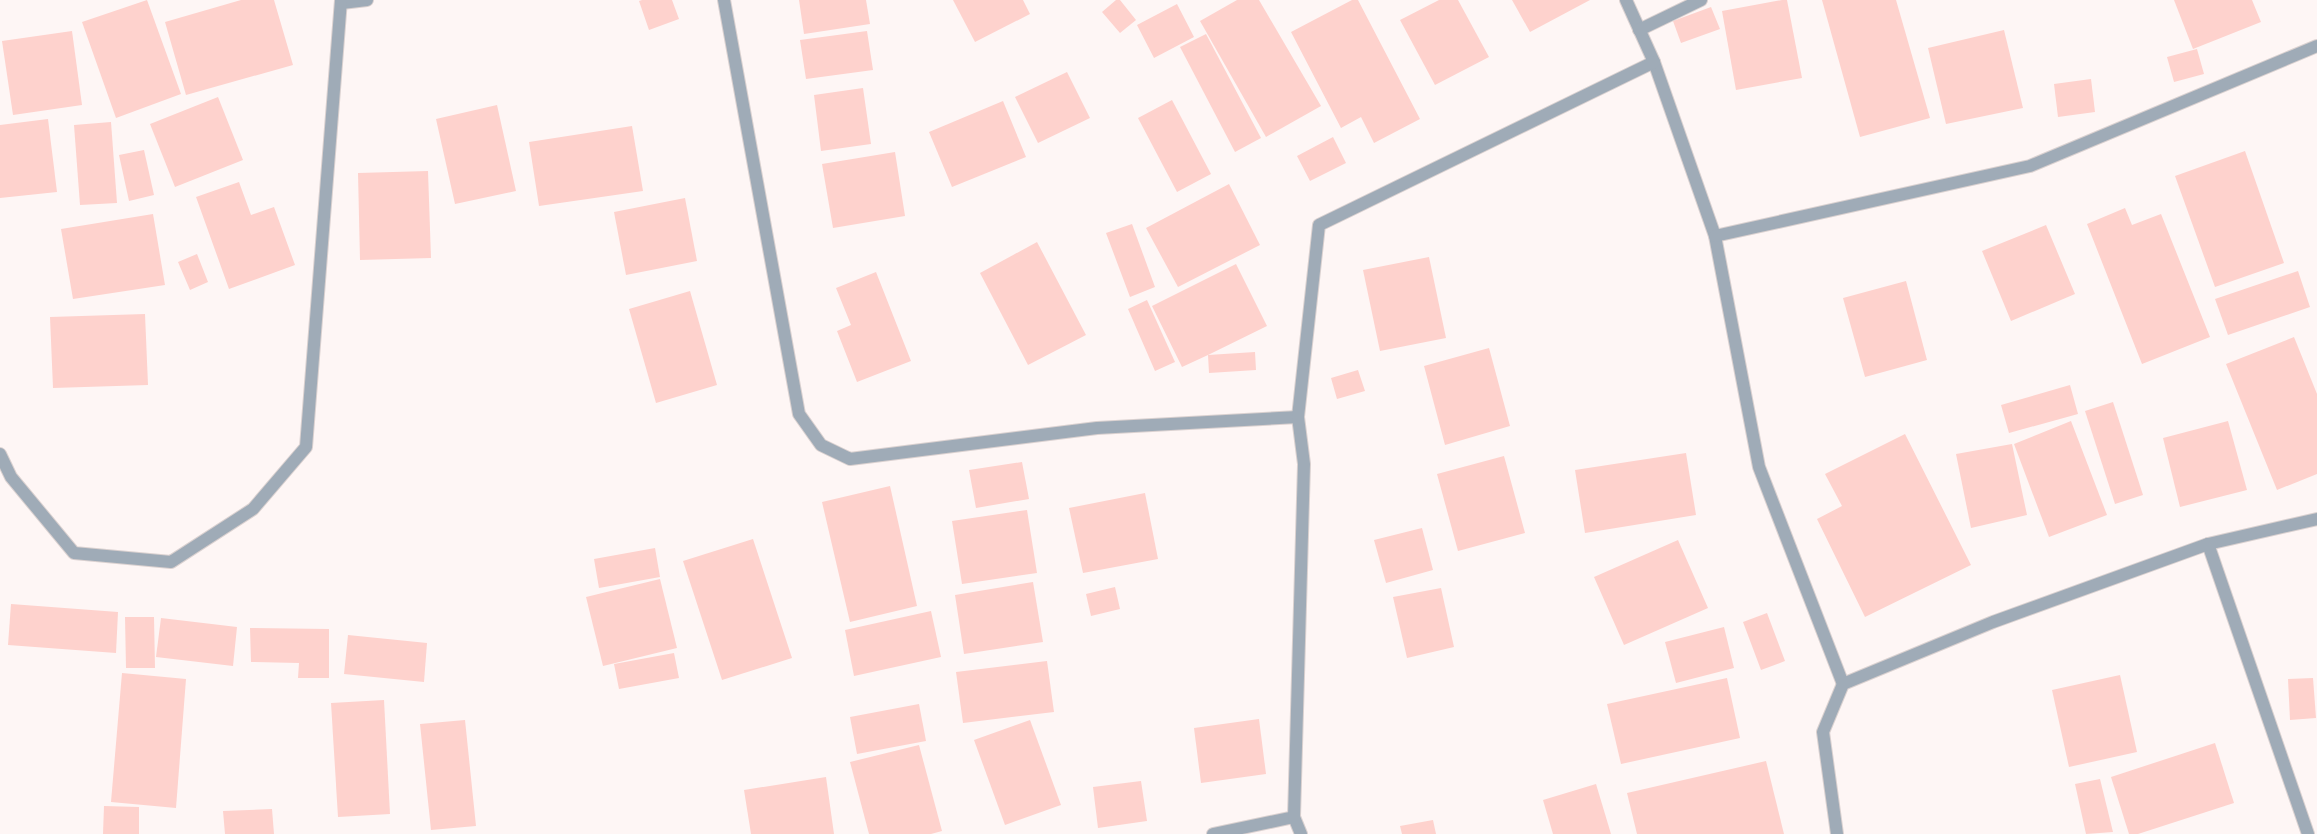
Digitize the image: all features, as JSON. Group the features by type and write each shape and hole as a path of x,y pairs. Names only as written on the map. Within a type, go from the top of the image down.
{"street":[{"path":"0,454 11,478 74,553 171,562 253,510 306,447 342,2 367,0"},
{"path":"724,0 799,414 821,445 850,459 1097,428 1298,416"},
{"path":"1626,0 1654,62 1716,236 1759,467 1843,684 1823,732 1837,834"},
{"path":"1639,30 1702,0"},
{"path":"1716,236 2030,166 2317,46"},
{"path":"1301,834 1294,818 1304,464 1298,416 1319,225 1654,62"},
{"path":"1843,684 1993,622 2208,544 2317,519"},
{"path":"2208,544 2308,834"},
{"path":"1213,834 1294,818"}],"building":[{"path":"147,0 181,94 116,118 82,22"},
{"path":"241,0 274,0 293,65 186,95 165,22"},
{"path":"672,0 679,19 649,30 639,1"},
{"path":"799,0 866,0 870,24 804,34"},
{"path":"953,0 1023,0 1030,14 975,42"},
{"path":"1116,0 1120,0 1136,20 1120,33 1102,12"},
{"path":"1237,0 1259,0 1321,106 1266,137 1200,21"},
{"path":"1352,0 1358,0 1420,119 1374,143 1361,117 1341,128 1291,32"},
{"path":"1439,0 1458,0 1489,57 1435,85 1400,20"},
{"path":"1512,0 1590,0 1530,32"},
{"path":"1787,0 1802,78 1736,90 1722,11"},
{"path":"1822,0 1896,0 1930,118 1860,137"},
{"path":"2174,0 2252,0 2261,22 2193,49"},
{"path":"1177,4 1194,37 1154,58 1137,25"},
{"path":"1711,7 1720,29 1681,43 1673,21"},
{"path":"2004,30 2023,108 1946,124 1928,48"},
{"path":"72,31 82,105 13,115 2,41"},
{"path":"867,31 873,70 806,79 800,40"},
{"path":"1206,34 1261,138 1235,152 1180,47"},
{"path":"2197,49 2204,74 2174,82 2167,57"},
{"path":"1067,72 1090,118 1038,143 1015,97"},
{"path":"2091,79 2095,112 2058,117 2054,84"},
{"path":"863,88 871,144 821,151 814,95"},
{"path":"218,97 243,160 175,187 150,124"},
{"path":"1172,100 1211,174 1177,192 1138,118"},
{"path":"1003,101 1026,157 952,187 929,132"},
{"path":"497,105 516,191 455,204 436,119"},
{"path":"48,119 57,192 0,198 0,125"},
{"path":"111,122 117,203 80,205 74,125"},
{"path":"632,126 643,191 539,206 529,142"},
{"path":"1333,137 1346,163 1310,181 1297,156"},
{"path":"144,150 154,195 129,201 119,155"},
{"path":"2245,151 2284,263 2215,287 2175,176"},
{"path":"895,152 905,216 833,228 822,164"},
{"path":"428,171 431,258 360,260 358,173"},
{"path":"239,182 251,215 274,207 295,265 229,289 196,197"},
{"path":"1229,184 1260,245 1178,287 1146,228"},
{"path":"685,198 697,261 626,275 614,212"},
{"path":"2125,208 2132,225 2161,214 2210,337 2142,364 2087,224"},
{"path":"153,214 165,285 73,299 61,229"},
{"path":"1132,224 1155,287 1130,297 1106,233"},
{"path":"2046,225 2075,294 2011,321 1982,251"},
{"path":"1037,242 1086,335 1028,365 980,273"},
{"path":"197,254 208,282 190,290 178,262"},
{"path":"1429,257 1446,338 1380,351 1363,270"},
{"path":"1236,264 1267,326 1182,367 1152,306"},
{"path":"2298,271 2310,307 2228,335 2215,299"},
{"path":"876,272 911,361 857,382 837,331 851,325 836,288"},
{"path":"1906,281 1927,360 1865,377 1843,298"},
{"path":"690,291 717,385 656,403 629,309"},
{"path":"1147,300 1175,362 1155,371 1128,309"},
{"path":"145,314 148,385 53,388 50,317"},
{"path":"2294,337 2317,394 2317,474 2277,490 2226,364"},
{"path":"1489,348 1510,426 1445,445 1424,366"},
{"path":"1255,352 1256,370 1209,373 1208,355"},
{"path":"1358,370 1365,391 1337,399 1331,378"},
{"path":"2070,385 2078,414 2009,433 2001,405"},
{"path":"2113,402 2143,495 2115,504 2085,411"},
{"path":"2071,421 2107,515 2049,537 2014,444"},
{"path":"2228,421 2247,490 2180,507 2163,438"},
{"path":"1905,434 1971,565 1865,617 1817,519 1842,506 1825,474"},
{"path":"2012,444 2027,515 1971,528 1956,454"},
{"path":"1686,453 1696,515 1585,533 1575,470"},
{"path":"1504,456 1525,533 1458,551 1437,474"},
{"path":"1022,462 1029,499 976,508 969,470"},
{"path":"890,486 917,606 850,622 822,502"},
{"path":"1145,493 1158,559 1083,573 1069,508"},
{"path":"1027,510 1037,573 962,584 952,521"},
{"path":"1422,528 1433,570 1386,583 1374,540"},
{"path":"753,539 792,658 722,680 683,561"},
{"path":"1678,540 1708,608 1624,645 1594,577"},
{"path":"655,548 660,577 599,588 594,559"},
{"path":"660,579 677,648 603,666 586,597"},
{"path":"1033,582 1043,642 964,654 955,595"},
{"path":"1115,587 1120,609 1091,616 1086,594"},
{"path":"1441,588 1454,647 1407,658 1393,597"},
{"path":"11,604 118,612 116,653 8,645"},
{"path":"931,611 941,657 854,676 845,630"},
{"path":"1767,613 1785,661 1761,670 1743,622"},
{"path":"125,617 154,617 155,668 126,668"},
{"path":"161,618 237,627 233,666 156,657"},
{"path":"1724,627 1734,668 1676,683 1665,642"},
{"path":"250,628 329,629 329,678 298,678 299,663 251,662"},
{"path":"348,635 427,643 424,682 344,674"},
{"path":"674,653 679,678 619,689 614,664"},
{"path":"1047,661 1054,712 963,723 956,672"},
{"path":"122,673 186,679 176,808 111,802"},
{"path":"2120,675 2137,752 2069,767 2052,690"},
{"path":"1727,678 1740,738 1621,764 1607,704"},
{"path":"2313,678 2316,718 2290,720 2288,679"},
{"path":"384,700 390,814 338,817 331,703"},
{"path":"919,704 926,741 857,754 850,717"},
{"path":"1259,719 1266,774 1201,783 1194,728"},
{"path":"465,720 476,826 431,830 420,724"},
{"path":"1030,720 1061,805 1005,825 974,740"},
{"path":"2215,743 2234,803 2138,834 2129,834 2111,777"},
{"path":"919,745 942,831 931,834 869,834 850,762"},
{"path":"1766,761 1784,834 1637,834 1627,793"},
{"path":"826,777 834,834 751,834 744,790"},
{"path":"2100,779 2113,832 2086,834 2075,784"},
{"path":"1141,781 1147,821 1098,828 1093,787"},
{"path":"1596,784 1611,834 1553,834 1543,800"},
{"path":"104,806 139,807 139,834 103,834"},
{"path":"272,809 274,834 225,834 223,811"},
{"path":"1433,820 1436,834 1402,834 1400,826"}]}
